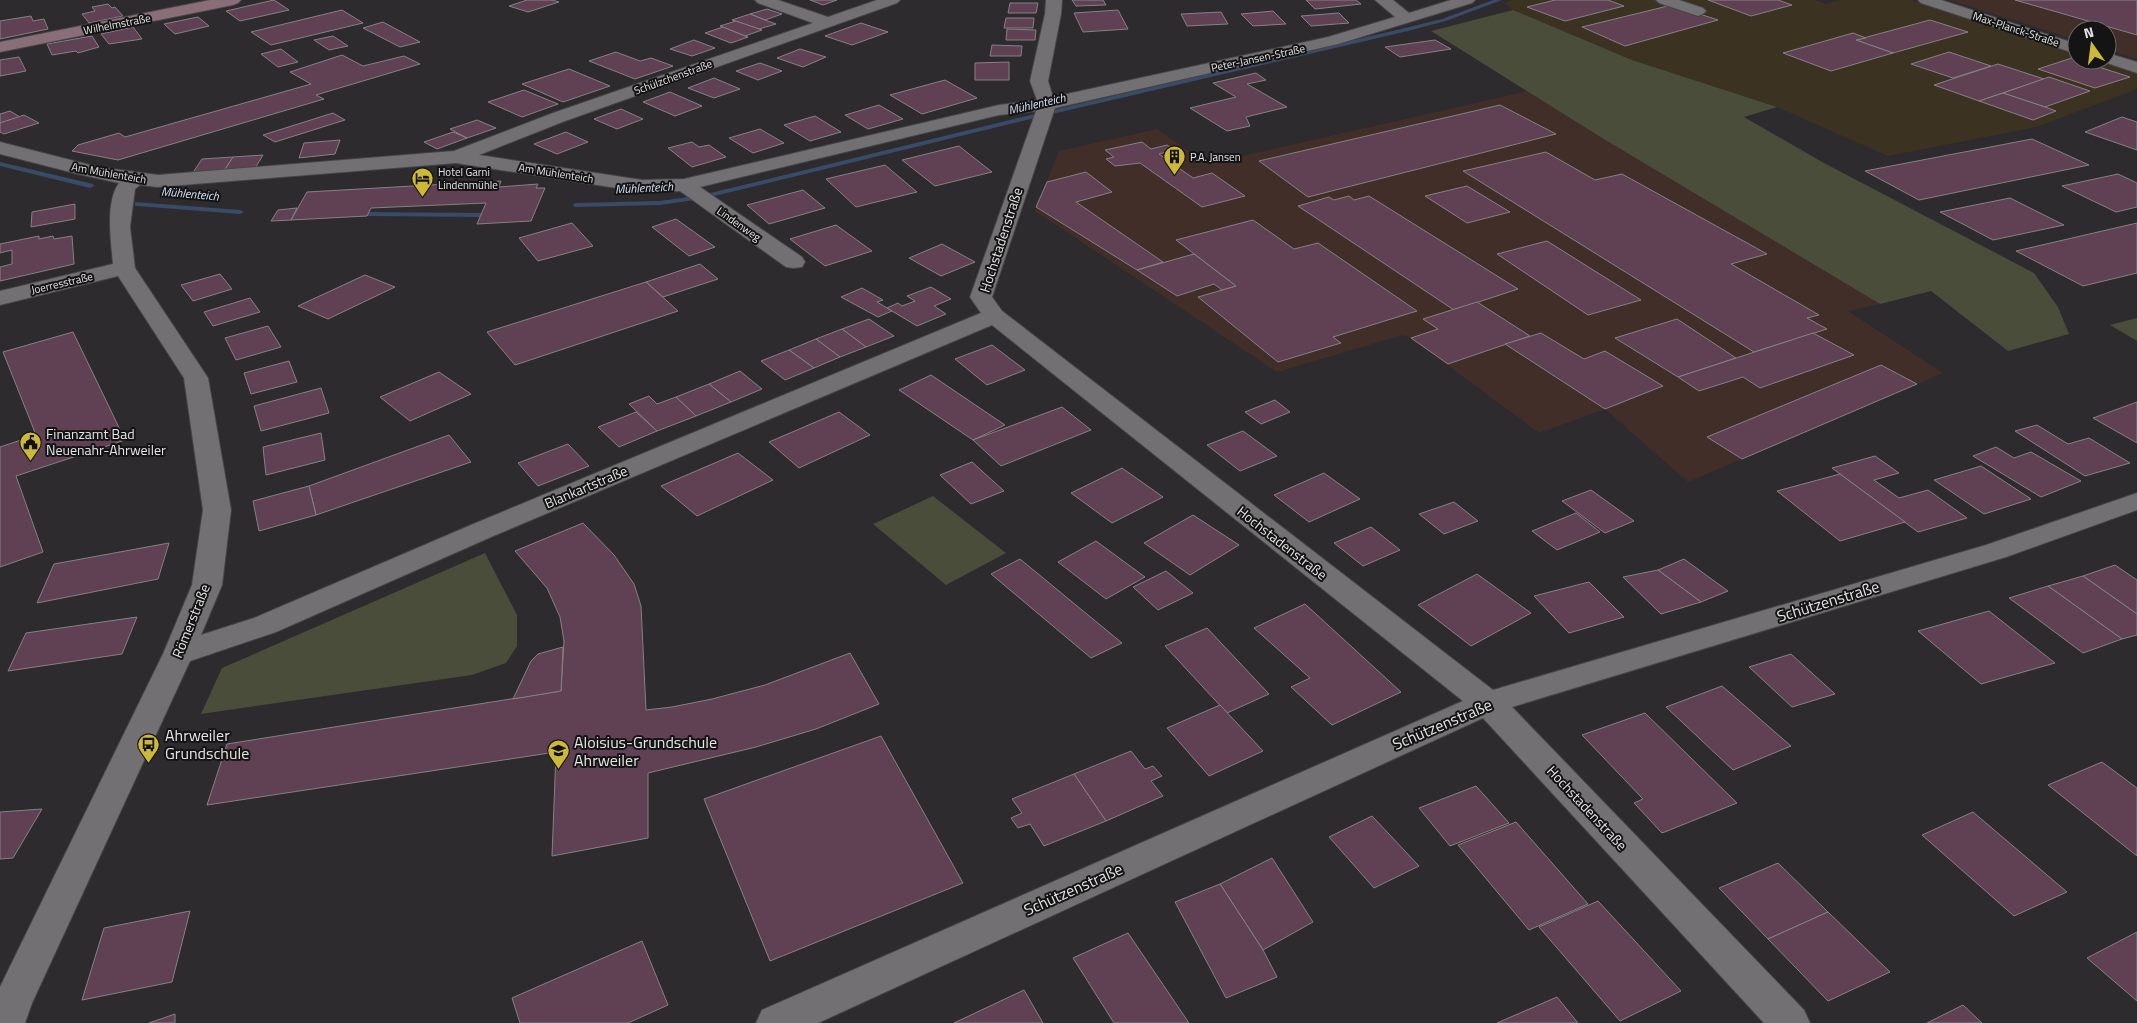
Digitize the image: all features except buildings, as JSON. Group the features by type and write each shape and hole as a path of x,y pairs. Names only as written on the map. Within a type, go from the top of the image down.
{"main road":[{"name":"Wilhelmstraße","path":"0,47 233,0"}],"street":[{"path":"762,0 826,22"},
{"name":"Schülzchenstraße","path":"456,157 568,114 892,0"},
{"path":"1045,110 1039,81 1053,14 1054,0"},
{"path":"1383,0 1408,20"},
{"name":"Peter-Jansen-Straße","path":"1045,110 1332,42 1408,20 1467,0"},
{"path":"1664,0 1698,11"},
{"name":"Max-Planck-Straße","path":"1926,0 2067,46"},
{"path":"2117,61 2137,68"},
{"name":"Am Mühlenteich","path":"0,148 98,173 135,180 173,181 456,157 696,193 999,110 1045,110"},
{"name":"Hochstadenstraße","path":"1045,110 981,297 994,316 1488,703 1790,1023"},
{"name":"Römerstraße","path":"5,1023 12,1003 178,654 207,585 217,510 196,378 124,268 120,227 122,204 126,188 135,180"},
{"name":"Lindenweg","path":"696,193 794,262"},
{"name":"Joerresstraße","path":"0,298 124,268"},
{"name":"Blankartstraße","path":"178,654 265,625 550,502 994,316"},
{"name":"Schützenstraße","path":"776,1023 1488,703 1996,551 2137,502"}],"shaded area":[{"path":"1512,0 1815,0 1825,4 1841,0 1911,0 2067,51 2067,70 2117,70 2117,67 2137,74 2137,89 2036,127 1888,156 1777,107 1632,60 1513,10 1504,3"},
{"path":"1949,0 2137,0 2137,59 2117,53 2117,20 2067,20 2067,37"},
{"name":"P.A. Jansen","path":"1528,91 1602,138 1880,304 1848,311 1943,373 1688,482 1605,409 1539,433 1411,338 1403,335 1277,372 1035,211 1059,151 1157,129 1207,164"}],"green space":[{"path":"1513,10 1632,60 1777,107 1744,117 1824,163 2034,273 2058,307 2069,334 2008,351 1931,291 1880,304 1602,138 1431,31"},
{"path":"2137,318 2137,341 2110,325"},
{"path":"933,496 1006,553 946,585 873,524"},
{"path":"485,553 517,615 517,646 506,663 472,675 201,714 222,668"}],"waterway":[{"name":"Mühlenteich","path":"576,205 660,203 702,197 1014,121 1406,30 1444,20 1499,0"},
{"name":"Mühlenteich","path":"0,164 90,186"},
{"name":"Mühlenteich","path":"138,204 240,212"},
{"name":"Mühlenteich","path":"368,214 481,215"}],"place":[{"name":"P.A. Jansen","path":"1174,176"},
{"name":"Hotel Garni Lindenmühle","path":"422,197"},
{"name":"Finanzamt Bad Neuenahr-Ahrweiler","path":"30,461"},
{"name":"Ahrweiler Grundschule","path":"149,763"},
{"name":"Aloisius-Grundschule Ahrweiler","path":"558,770"}]}
